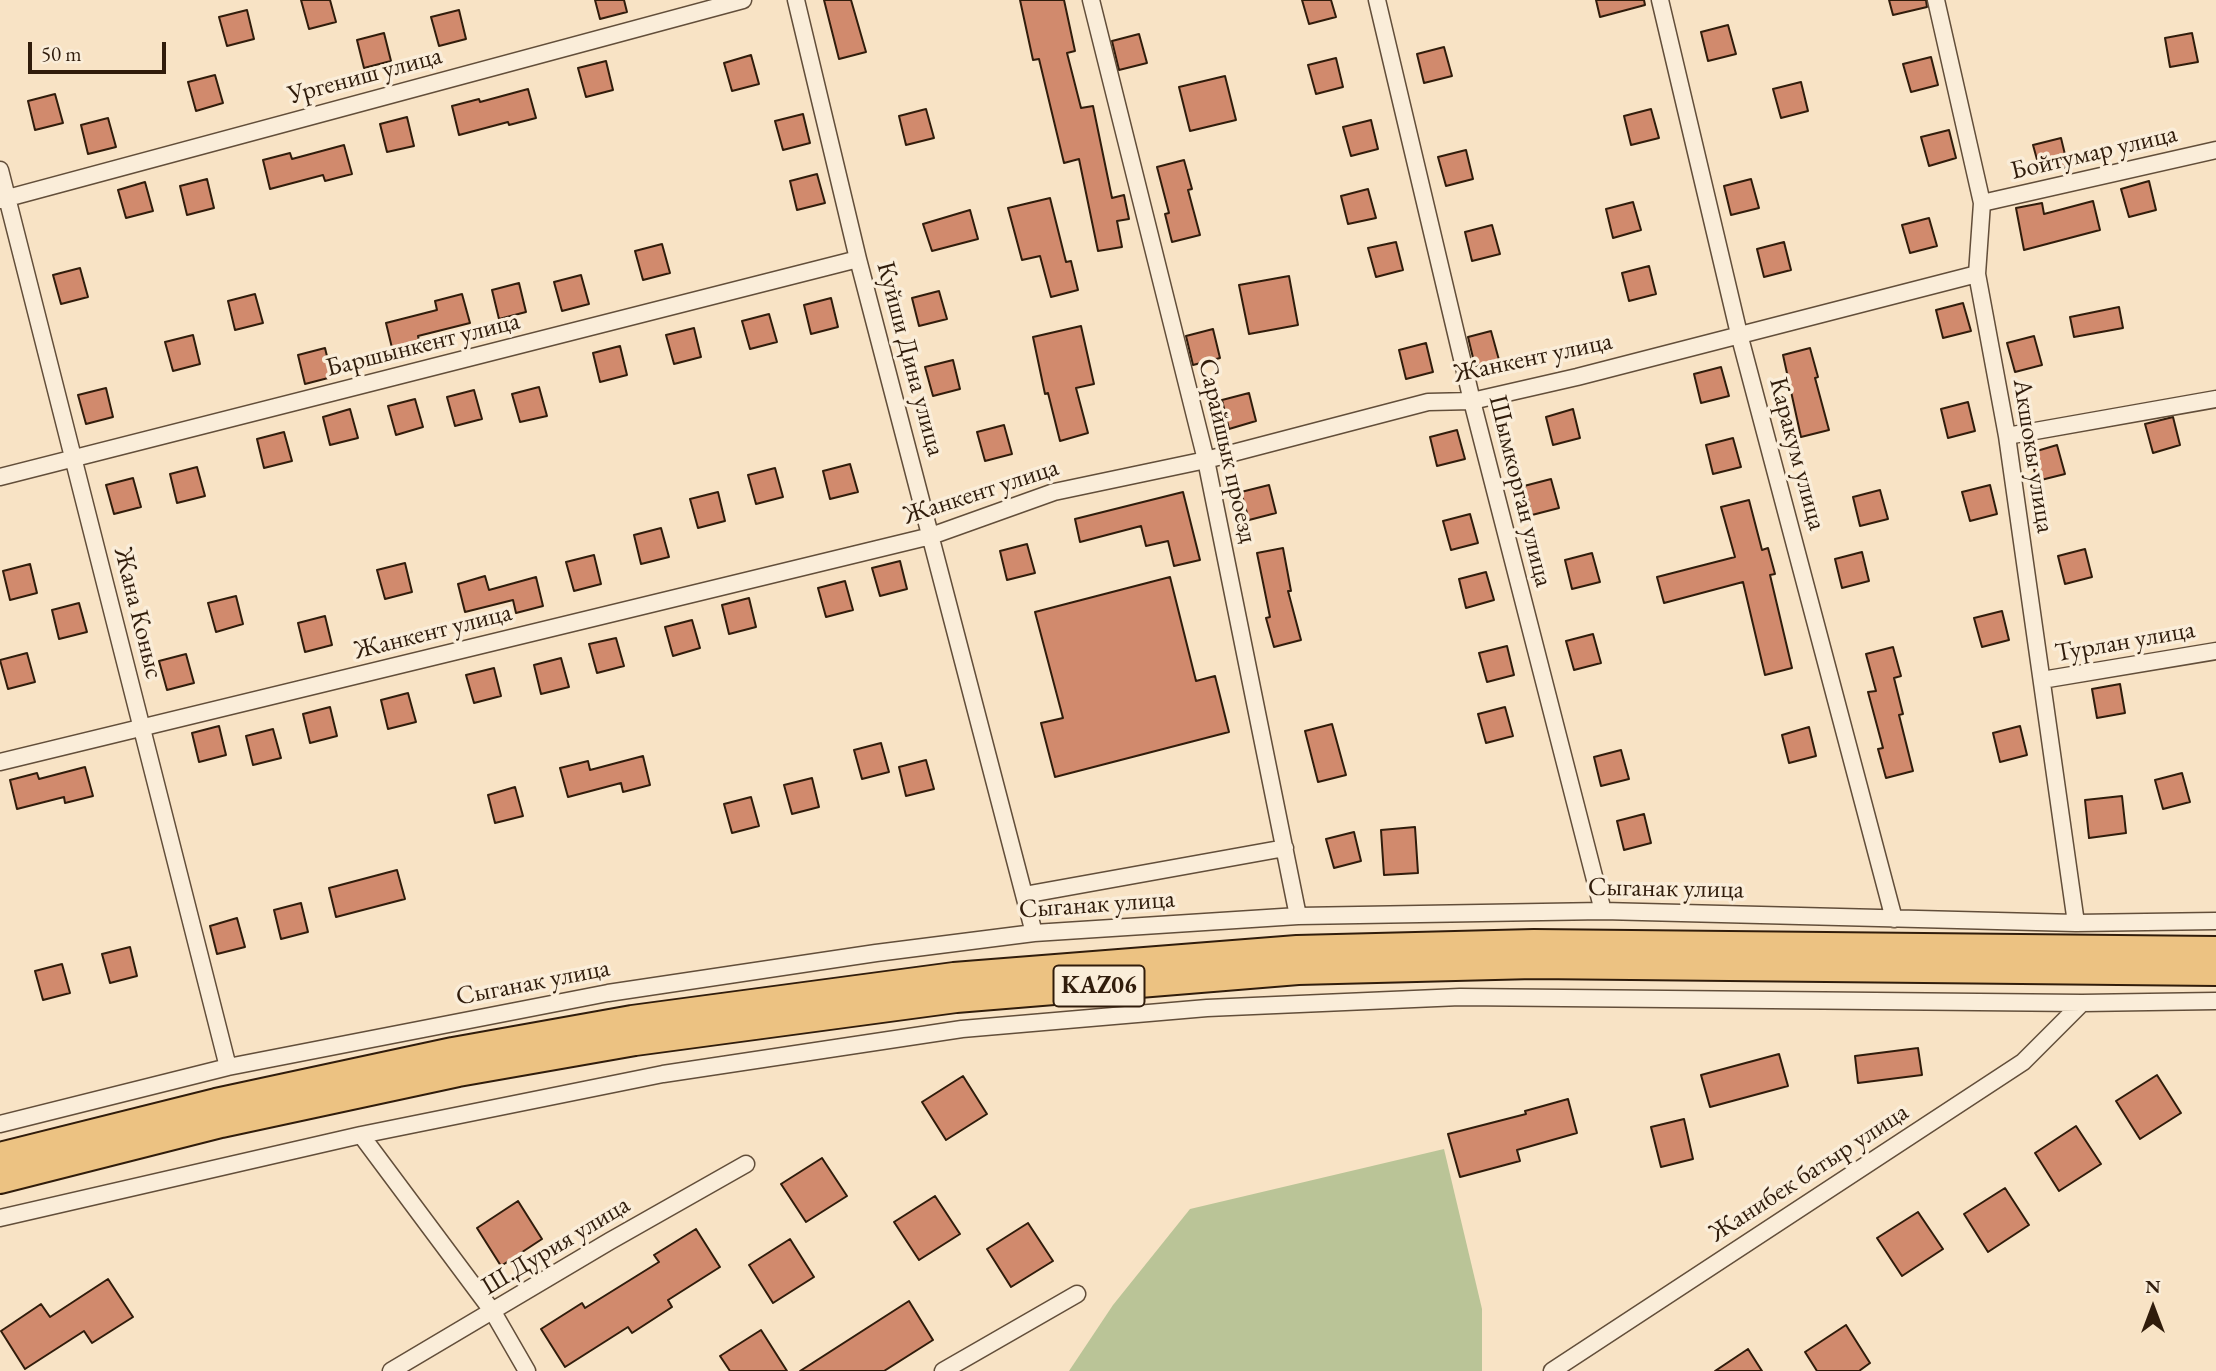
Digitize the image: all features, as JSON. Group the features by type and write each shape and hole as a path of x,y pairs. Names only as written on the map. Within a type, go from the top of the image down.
{"highway":[{"name":"KАZ06","path":"0,1157 216,1103 453,1052 632,1020 954,977 1297,950 1534,944 2216,951"},
{"name":"KАZ06","path":"0,1179 221,1123 457,1072 635,1041 956,998 1298,970 1534,964 2216,971"}],"street":[{"name":"Ургениш улица","path":"4,199 743,0"},
{"name":"Куйши Дина улица","path":"796,0 858,259 1034,933"},
{"name":"Сарайшык проезд","path":"1091,0 1206,460 1298,916"},
{"name":"Шымкорган улица","path":"1377,0 1472,401 1603,911"},
{"name":"Каракум улица","path":"1660,0 1740,334 1894,919"},
{"name":"Акшокы улица","path":"1936,0 1982,203 1977,274 2007,436 2076,923"},
{"name":"Бойтумар улица","path":"1982,203 2216,150"},
{"name":"Жана Коныс","path":"0,170 4,199 75,459 229,1067"},
{"name":"Баршынкент улица","path":"0,477 858,259"},
{"name":"Жанкент улица","path":"0,762 931,537 1054,492 1206,460 1428,402 1472,401 1577,377 1977,274"},
{"path":"2007,436 2216,399"},
{"name":"Турлан улица","path":"2042,680 2216,651"},
{"path":"1024,895 1285,848"},
{"name":"Сыганак улица","path":"0,1125 229,1067 608,993 876,953 1034,933 1298,916 1603,911 2076,923 2216,921"},
{"path":"0,1217 361,1135 690,1070 962,1030 1208,1008 1460,997 2082,1003 2216,1001"},
{"name":"Жанибек батыр улица","path":"1552,1371 2023,1062 2082,1003"},
{"path":"361,1135 493,1312 527,1371"},
{"name":"Ш.Дурия улица","path":"391,1371 610,1241 747,1164"},
{"path":"943,1371 1077,1294"}],"green space":[{"path":"1444,1149 1482,1309 1482,1371 1069,1371 1113,1305 1190,1209"}],"building":[{"path":"301,0 330,0 336,22 309,29"},
{"path":"595,0 624,0 627,12 600,19"},
{"path":"824,0 851,0 866,52 839,59"},
{"path":"1020,0 1064,0 1075,51 1067,53 1081,108 1093,106 1112,198 1124,195 1129,219 1117,221 1122,247 1098,251 1079,159 1064,163 1039,59 1033,60"},
{"path":"1302,0 1331,0 1336,17 1309,24"},
{"path":"1596,0 1644,0 1645,5 1600,17"},
{"path":"1889,0 1926,0 1927,7 1893,15"},
{"path":"247,10 254,39 227,46 219,17"},
{"path":"459,10 466,39 439,46 431,17"},
{"path":"1728,25 1736,54 1708,61 1701,32"},
{"path":"384,33 391,61 364,68 357,40"},
{"path":"2192,33 2198,62 2170,67 2165,38"},
{"path":"1139,34 1147,63 1119,70 1112,41"},
{"path":"1444,47 1452,76 1424,83 1417,54"},
{"path":"751,55 759,84 732,91 724,63"},
{"path":"1931,57 1938,85 1911,92 1903,64"},
{"path":"1336,58 1343,87 1316,94 1308,65"},
{"path":"606,61 613,90 586,97 578,68"},
{"path":"215,75 223,103 196,111 188,82"},
{"path":"1225,76 1236,120 1190,131 1179,87"},
{"path":"1801,82 1808,111 1781,118 1773,89"},
{"path":"528,89 536,118 509,125 508,122 459,135 452,106 479,99 480,102"},
{"path":"55,94 63,123 35,130 28,101"},
{"path":"926,109 934,138 906,145 899,116"},
{"path":"1651,109 1659,138 1631,145 1624,116"},
{"path":"803,114 810,143 783,150 775,121"},
{"path":"407,117 414,146 387,152 380,124"},
{"path":"108,118 116,147 88,154 81,125"},
{"path":"1371,120 1378,149 1351,156 1343,127"},
{"path":"1949,130 1956,158 1929,166 1921,137"},
{"path":"2061,138 2068,167 2041,174 2033,145"},
{"path":"344,145 352,174 325,181 323,175 270,189 263,160 290,153 292,159"},
{"path":"1466,150 1473,179 1446,186 1438,157"},
{"path":"1184,160 1192,189 1188,190 1200,235 1172,242 1165,214 1169,213 1157,167"},
{"path":"817,174 825,203 797,210 790,181"},
{"path":"207,179 214,208 187,215 180,186"},
{"path":"1751,179 1759,208 1731,215 1724,186"},
{"path":"2149,181 2156,210 2129,217 2121,189"},
{"path":"145,182 153,211 126,218 118,190"},
{"path":"1368,189 1376,218 1348,224 1341,196"},
{"path":"1050,198 1066,262 1071,261 1078,290 1051,297 1040,256 1022,260 1008,208"},
{"path":"2093,201 2100,230 2024,250 2016,208 2042,203 2044,214"},
{"path":"1633,202 1641,230 1613,238 1606,209"},
{"path":"970,210 978,239 932,251 923,224"},
{"path":"1929,218 1937,246 1910,253 1902,225"},
{"path":"1492,225 1500,254 1472,261 1465,232"},
{"path":"1396,242 1403,270 1376,277 1368,248"},
{"path":"1784,242 1791,270 1764,277 1757,249"},
{"path":"662,244 670,273 643,280 635,251"},
{"path":"1649,266 1656,294 1629,301 1622,273"},
{"path":"80,268 88,297 61,304 53,275"},
{"path":"581,275 589,304 562,311 554,282"},
{"path":"1289,276 1298,325 1249,334 1239,285"},
{"path":"519,283 526,312 499,319 492,290"},
{"path":"939,291 947,319 919,326 912,298"},
{"path":"255,294 263,323 235,330 228,301"},
{"path":"462,294 470,323 418,336 420,345 393,352 386,323 437,310 435,301"},
{"path":"831,298 838,327 811,334 804,305"},
{"path":"1963,303 1971,331 1943,338 1936,310"},
{"path":"2119,307 2123,328 2074,337 2070,317"},
{"path":"769,314 777,342 750,349 742,321"},
{"path":"1081,326 1094,384 1076,388 1088,433 1060,441 1048,393 1045,394 1033,337"},
{"path":"694,328 701,357 674,364 666,335"},
{"path":"1213,329 1220,358 1193,365 1186,336"},
{"path":"1491,331 1499,360 1475,366 1468,337"},
{"path":"193,335 200,364 173,371 165,342"},
{"path":"2034,336 2042,365 2015,372 2007,343"},
{"path":"1426,343 1433,372 1406,379 1399,350"},
{"path":"620,346 627,375 600,382 593,353"},
{"path":"325,348 332,377 305,384 298,355"},
{"path":"1810,348 1829,430 1801,437 1783,355"},
{"path":"953,360 960,389 933,396 925,367"},
{"path":"1721,367 1729,396 1701,403 1694,374"},
{"path":"539,387 547,416 520,422 512,394"},
{"path":"106,388 113,417 86,424 78,395"},
{"path":"474,390 482,419 455,426 447,397"},
{"path":"1249,393 1256,421 1229,429 1222,400"},
{"path":"415,399 423,427 396,435 388,406"},
{"path":"1968,402 1975,431 1948,438 1941,409"},
{"path":"350,409 358,438 330,445 323,417"},
{"path":"1573,409 1580,438 1553,445 1546,417"},
{"path":"2173,417 2180,445 2153,453 2145,424"},
{"path":"1004,425 1012,454 985,461 977,432"},
{"path":"1457,430 1465,459 1437,466 1430,437"},
{"path":"284,432 292,461 264,468 257,439"},
{"path":"1733,438 1741,467 1713,474 1706,445"},
{"path":"2057,445 2065,474 2037,481 2030,453"},
{"path":"850,464 858,492 830,499 823,471"},
{"path":"197,467 205,496 177,503 170,474"},
{"path":"775,468 783,497 756,504 748,475"},
{"path":"133,478 141,507 114,514 106,485"},
{"path":"1551,479 1559,508 1532,515 1524,486"},
{"path":"1269,485 1276,513 1249,520 1241,492"},
{"path":"1990,485 1997,514 1970,521 1962,492"},
{"path":"1880,490 1888,519 1860,526 1853,497"},
{"path":"718,492 725,521 698,528 690,499"},
{"path":"1183,492 1200,560 1174,566 1168,541 1146,546 1141,526 1080,542 1075,519"},
{"path":"1749,500 1762,550 1768,548 1775,574 1770,575 1792,668 1765,675 1743,582 1664,603 1657,577 1735,557 1721,507"},
{"path":"1470,514 1478,543 1451,550 1443,521"},
{"path":"661,528 669,557 641,564 634,535"},
{"path":"1027,544 1035,573 1007,580 1000,551"},
{"path":"1283,548 1291,591 1288,591 1301,640 1274,647 1266,618 1270,617 1257,553"},
{"path":"2085,549 2092,577 2065,584 2058,556"},
{"path":"1862,552 1869,581 1842,588 1835,559"},
{"path":"1592,553 1600,582 1572,589 1565,560"},
{"path":"594,555 601,584 574,591 566,562"},
{"path":"900,561 907,589 880,596 872,568"},
{"path":"405,563 412,592 385,599 377,570"},
{"path":"30,564 37,593 10,600 3,571"},
{"path":"1486,572 1494,600 1466,608 1459,579"},
{"path":"485,576 489,590 536,577 543,606 516,613 513,600 465,612 458,584"},
{"path":"1170,577 1196,681 1215,676 1229,732 1055,777 1041,723 1063,718 1035,612"},
{"path":"845,581 853,610 826,617 818,588"},
{"path":"236,596 243,624 216,632 208,603"},
{"path":"749,598 756,627 729,634 722,605"},
{"path":"79,603 87,632 59,639 52,610"},
{"path":"2002,611 2009,640 1982,647 1974,618"},
{"path":"325,616 332,645 305,652 298,623"},
{"path":"692,620 700,648 673,656 665,627"},
{"path":"1593,634 1601,663 1574,670 1566,641"},
{"path":"616,638 624,666 597,673 589,644"},
{"path":"1507,646 1514,675 1487,682 1479,653"},
{"path":"1893,647 1901,676 1894,678 1903,714 1899,715 1913,771 1886,778 1878,749 1883,748 1868,692 1876,691 1866,654"},
{"path":"27,653 35,682 8,689 0,660"},
{"path":"186,654 194,683 167,690 159,661"},
{"path":"561,658 569,687 541,694 534,665"},
{"path":"494,668 501,696 474,703 466,675"},
{"path":"2120,684 2125,713 2097,718 2092,689"},
{"path":"408,693 416,722 388,729 381,700"},
{"path":"330,707 337,736 310,743 303,714"},
{"path":"1505,707 1513,736 1486,743 1478,714"},
{"path":"1332,724 1346,775 1318,782 1305,731"},
{"path":"219,726 226,755 199,762 192,733"},
{"path":"2020,726 2027,755 2000,762 1993,733"},
{"path":"1809,727 1816,756 1789,763 1782,735"},
{"path":"273,729 281,758 253,765 246,736"},
{"path":"881,743 889,772 862,779 854,750"},
{"path":"1621,750 1629,779 1601,786 1594,757"},
{"path":"643,756 650,785 623,792 621,783 568,797 560,768 588,761 590,770"},
{"path":"926,760 934,789 906,796 899,767"},
{"path":"85,767 93,796 65,803 64,797 17,809 10,780 37,773 39,779"},
{"path":"2182,773 2190,802 2163,809 2155,780"},
{"path":"812,778 819,807 792,814 784,785"},
{"path":"515,787 523,816 495,823 488,795"},
{"path":"2122,796 2126,833 2089,838 2085,800"},
{"path":"751,797 759,826 732,833 724,804"},
{"path":"1644,814 1651,843 1624,850 1617,821"},
{"path":"1415,827 1418,873 1384,875 1381,830"},
{"path":"1354,832 1361,861 1334,868 1326,839"},
{"path":"397,870 405,899 336,917 329,888"},
{"path":"301,903 308,932 281,939 274,910"},
{"path":"237,918 245,947 217,954 210,926"},
{"path":"130,947 137,976 110,983 102,954"},
{"path":"62,964 70,993 43,1000 35,971"},
{"path":"1918,1048 1922,1075 1858,1083 1855,1056"},
{"path":"1779,1054 1788,1086 1710,1107 1701,1075"},
{"path":"2157,1075 2181,1113 2140,1139 2116,1101"},
{"path":"963,1076 987,1114 946,1140 922,1102"},
{"path":"1568,1099 1577,1133 1517,1150 1520,1161 1460,1177 1448,1134 1526,1114 1525,1111"},
{"path":"1684,1119 1693,1159 1661,1167 1651,1127"},
{"path":"2076,1126 2101,1164 2059,1191 2035,1153"},
{"path":"822,1158 847,1196 806,1222 781,1184"},
{"path":"2005,1188 2029,1225 1988,1252 1964,1214"},
{"path":"935,1196 960,1234 919,1260 894,1222"},
{"path":"518,1201 542,1239 501,1266 477,1228"},
{"path":"1918,1212 1943,1249 1902,1276 1877,1238"},
{"path":"1028,1223 1053,1261 1011,1287 987,1249"},
{"path":"696,1229 720,1267 668,1300 672,1307 632,1333 628,1327 565,1367 541,1329 582,1303 585,1308 659,1262 654,1255"},
{"path":"790,1239 814,1277 773,1303 749,1265"},
{"path":"108,1279 133,1317 92,1343 84,1331 25,1369 1,1331 41,1304 50,1317"},
{"path":"909,1301 933,1340 884,1371 800,1371"},
{"path":"1846,1325 1870,1363 1859,1371 1817,1371 1805,1352"},
{"path":"761,1330 787,1371 730,1371 720,1356"},
{"path":"1748,1349 1762,1371 1715,1371"}]}
